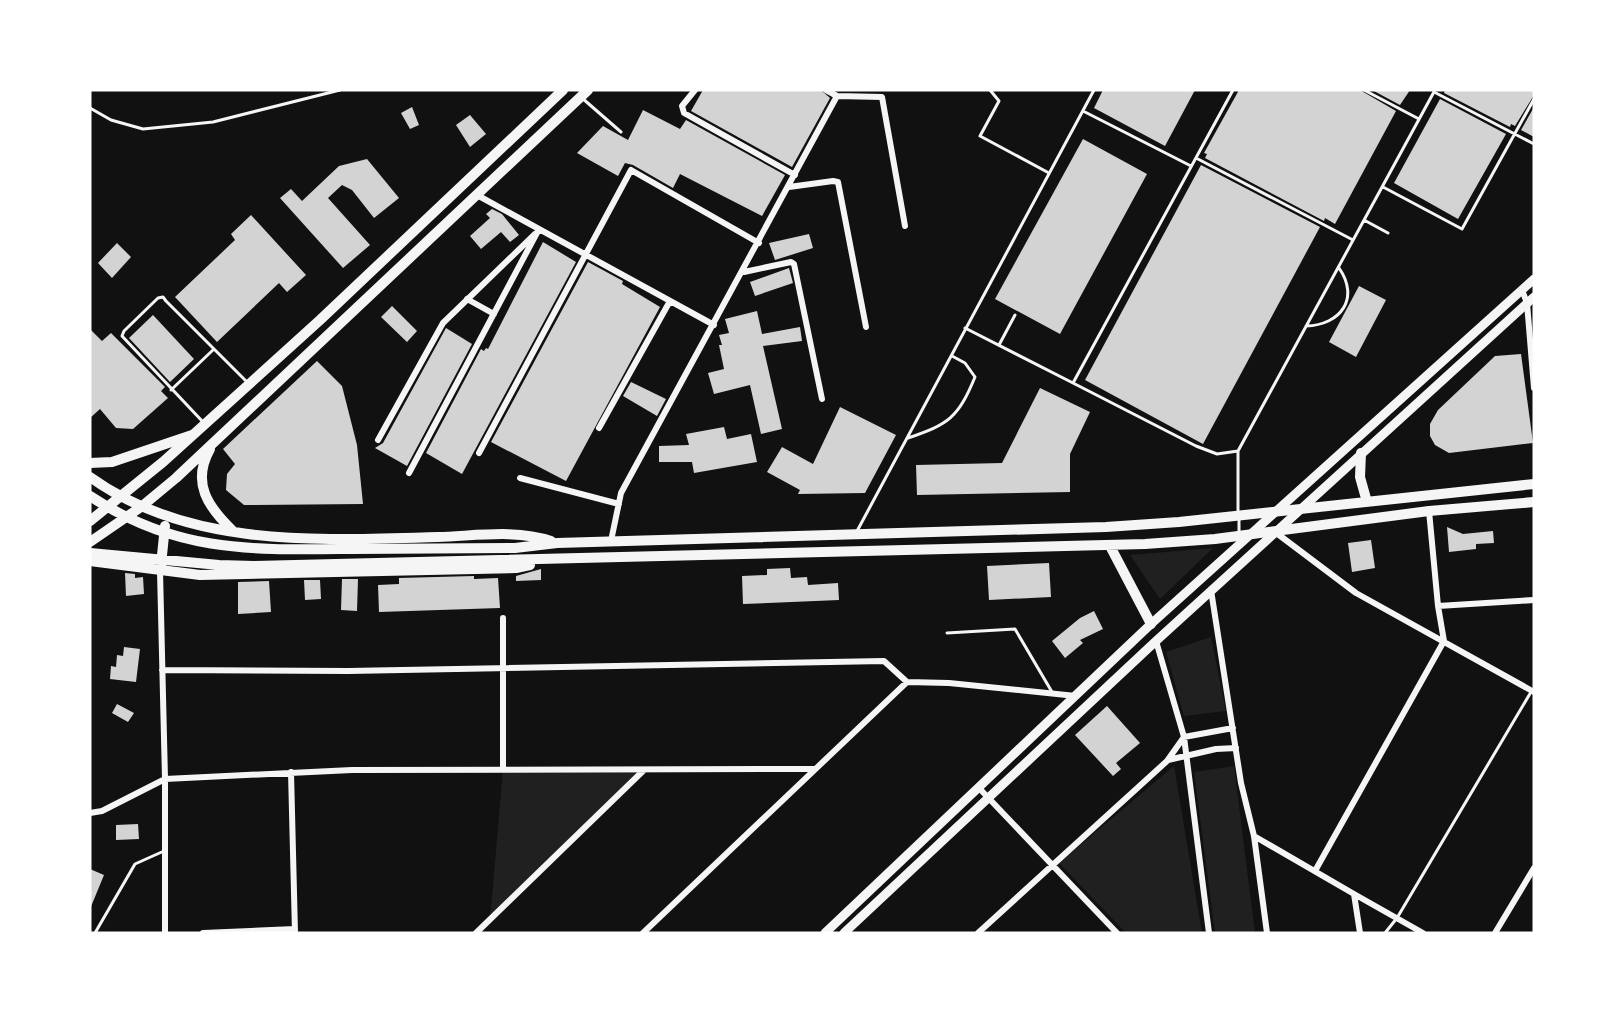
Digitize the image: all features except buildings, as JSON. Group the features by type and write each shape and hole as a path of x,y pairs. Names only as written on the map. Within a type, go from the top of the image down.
{"main road":[{"path":"90,542 101,536 141,507 264,397 582,96 564,90 250,384 90,523 101,536"},
{"path":"825,933 1244,536 1276,512 1534,279"},
{"path":"844,933 1211,590 1531,300"},
{"path":"250,384 264,397"},
{"path":"90,463 112,462 195,434"},
{"path":"213,443 202,470 202,492 213,510 233,531"},
{"path":"1361,453 1360,477 1367,502"},
{"path":"90,477 141,507 205,528 325,539 516,535 557,543"},
{"path":"90,496 116,512 160,531 231,548 515,548 557,543 611,541 1106,527 1239,516 1534,484"},
{"path":"90,553 237,566 1110,546 1244,536 1429,511 1534,502"},
{"path":"160,571 166,516"},
{"path":"200,575 205,528"},
{"path":"1110,546 1151,624"},
{"path":"90,561 200,575 516,568 556,559"}],"street":[{"path":"695,90 682,106 684,113 795,175"},
{"path":"826,90 837,96 882,97 905,226"},
{"path":"611,541 621,493 744,272 837,96"},
{"path":"479,453 631,170 759,243"},
{"path":"789,187 838,182 866,327"},
{"path":"476,194 714,325"},
{"path":"378,440 443,323 539,229"},
{"path":"409,473 539,229"},
{"path":"744,272 790,262 794,264 822,399"},
{"path":"1522,290 1531,300 1534,388"},
{"path":"467,299 494,314"},
{"path":"599,428 670,301"},
{"path":"520,478 619,504"},
{"path":"1315,871 1444,641 1438,606 1429,511"},
{"path":"1275,532 1356,593 1533,691"},
{"path":"160,571 165,778 165,933"},
{"path":"1211,590 1236,748 1254,836 1267,933"},
{"path":"1438,606 1534,600"},
{"path":"503,618 503,770"},
{"path":"1156,641 1184,737 1194,832 1209,933"},
{"path":"162,670 504,669 884,661 907,682 950,683 1076,696"},
{"path":"643,933 907,682"},
{"path":"978,933 1167,761 1184,737 1233,728"},
{"path":"1167,761 1216,749 1236,748"},
{"path":"476,933 645,770"},
{"path":"90,813 102,812 165,778 291,772 814,770"},
{"path":"203,933 295,931 291,772"},
{"path":"979,788 1117,933"},
{"path":"1254,836 1423,933"},
{"path":"1496,933 1534,868"},
{"path":"1354,894 1360,933"}],"lane":[{"path":"90,108 111,120 143,129 213,122 339,90"},
{"path":"990,90 999,101 980,136 1049,173"},
{"path":"855,534 1094,90"},
{"path":"1073,383 1233,90"},
{"path":"1364,90 1419,119"},
{"path":"1244,536 1239,516 1238,450 1434,91 1534,144"},
{"path":"582,96 621,132"},
{"path":"1382,187 1462,229 1534,99"},
{"path":"1083,110 1191,166"},
{"path":"1196,158 1353,240"},
{"path":"1364,220 1388,233"},
{"path":"1306,326 1323,326 1338,315 1348,300 1347,280 1338,267"},
{"path":"205,425 122,336 124,331 158,298 163,297 250,384"},
{"path":"999,345 1015,315"},
{"path":"965,328 1196,446 1217,454 1238,450"},
{"path":"171,390 214,349"},
{"path":"906,439 952,418 965,399 975,377 964,363 952,356"},
{"path":"947,633 1015,628 1053,693"},
{"path":"1385,933 1397,918 1533,691"},
{"path":"95,933 135,864 165,851"}],"shaded area":[{"path":"1213,548 1160,599 1130,555"},
{"path":"1211,637 1226,711 1184,716 1166,652"},
{"path":"1174,766 1202,933 1126,933 1059,863"},
{"path":"1234,766 1255,933 1215,933 1194,772"},
{"path":"503,770 645,770 490,920"}]}
